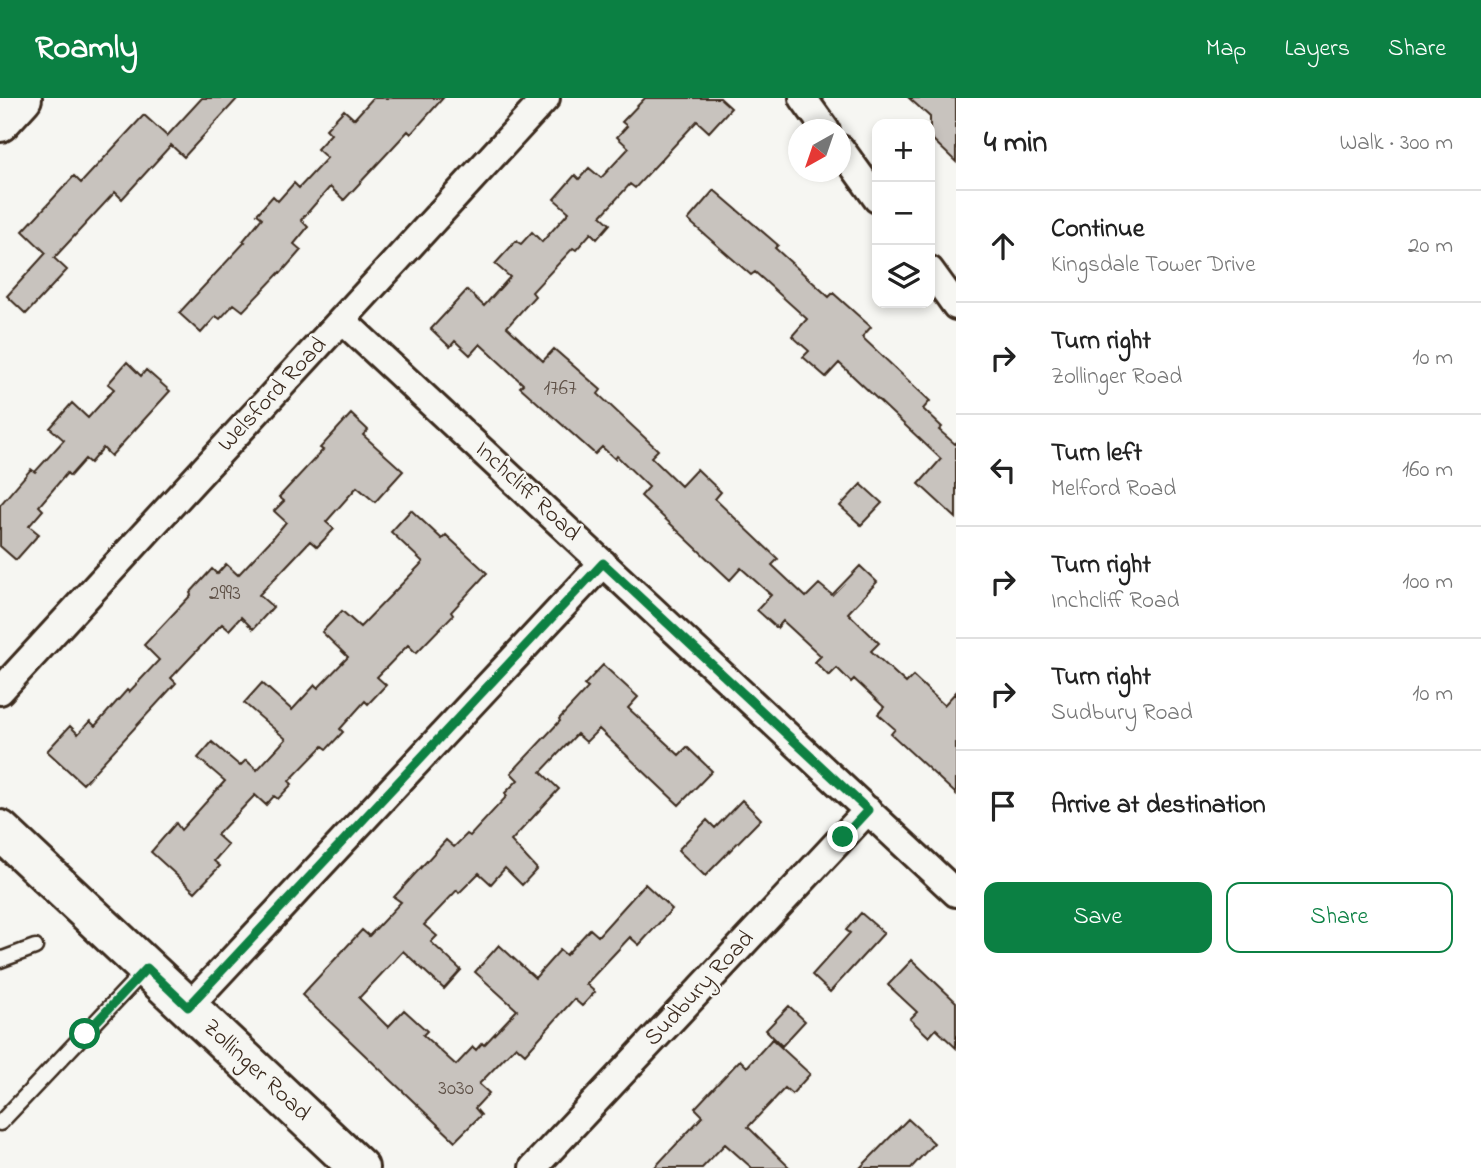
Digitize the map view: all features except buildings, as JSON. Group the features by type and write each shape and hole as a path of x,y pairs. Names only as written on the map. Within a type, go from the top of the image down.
{"main road":[{"path":"0,122 22,98"},
{"name":"Zollinger Road","path":"0,830 359,1168"}],"street":[{"name":"Welsford Road","path":"0,691 546,98"},
{"path":"803,98 818,119"},
{"path":"851,163 872,192"},
{"path":"935,277 956,306"},
{"name":"Inchcliff Road","path":"342,320 956,893"},
{"path":"188,1007 603,563"},
{"name":"Sudbury Road","path":"533,1168 868,810"}],"lane":[{"path":"0,960 35,947"},
{"path":"0,1123 147,968"}],"route":[{"path":"85,1034 147,968 188,1007 603,563 868,810 843,837"}]}
